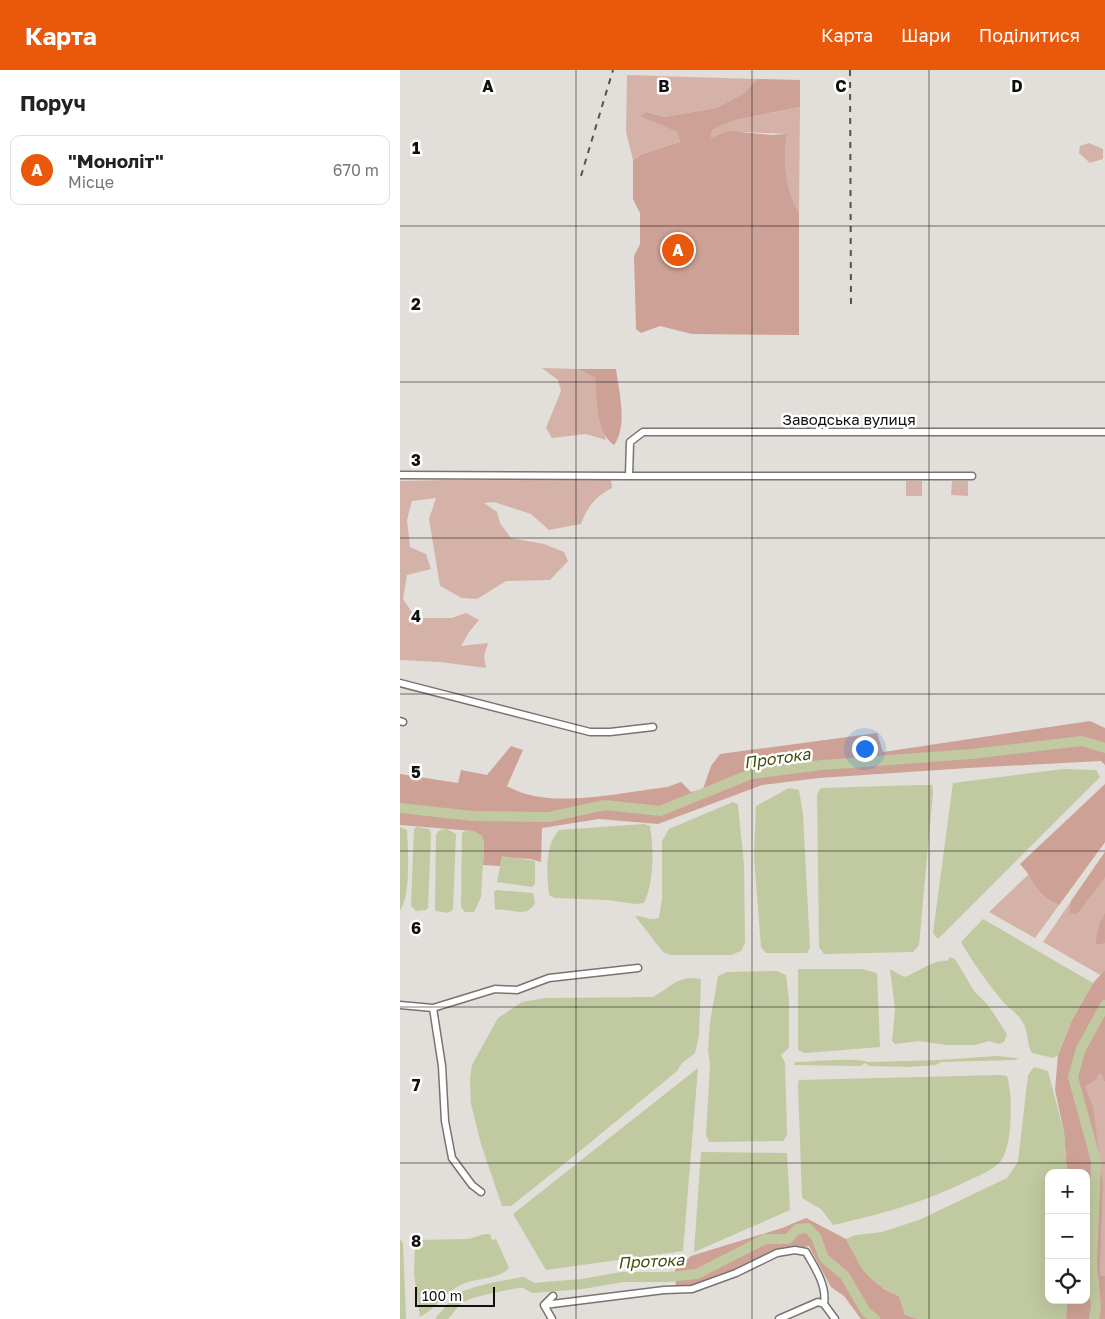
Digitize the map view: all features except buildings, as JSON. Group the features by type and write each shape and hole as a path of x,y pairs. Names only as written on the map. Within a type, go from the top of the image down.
{"street":[{"name":"Заводська вулиця","path":"629,476 630,442 643,432 1105,432"},
{"path":"400,475 972,476"},
{"path":"400,683 590,732 610,732 653,727"},
{"path":"400,1005 433,1008 495,990 517,990 549,978 638,968"},
{"path":"433,1008 442,1066 445,1122 452,1158 472,1185 481,1192"},
{"path":"544,1305 664,1290 692,1289 736,1273 777,1253 796,1250 806,1252 818,1274 825,1295 824,1304"},
{"path":"544,1305 553,1296"},
{"path":"780,1319 814,1302 824,1304 835,1319"},
{"path":"544,1305 552,1319"}],"shaded area":[{"path":"627,75 757,79 743,94 716,108 664,117 648,112 641,116 677,132 680,142 642,154 633,160 626,132"},
{"path":"757,79 800,80 800,107 735,120 712,130 711,138 728,131 772,135 787,134 786,175 799,213 799,335 692,334 660,326 641,333 636,329 634,256 640,244 640,213 633,199 633,160 642,154 680,142 677,132 640,116 647,112 664,117 716,108 743,94"},
{"path":"800,107 799,213 786,175 787,134 746,132 711,138 712,130 735,120"},
{"path":"1089,143 1103,149 1103,159 1090,163 1079,153 1080,146"},
{"path":"542,368 577,369 595,378 600,416 606,440 586,434 552,438 546,428 561,391 558,380"},
{"path":"577,369 616,369 622,418 621,428 614,445 608,440 598,415 595,378"},
{"path":"611,480 612,488 593,503 586,512 581,524 549,530 531,514 494,502 484,503 497,512 500,523 511,538 544,544 564,552 568,561 550,580 506,581 477,599 462,598 440,586 429,519 436,498 412,501 407,520 410,547 426,554 431,569 407,575 403,599 416,618 452,618 466,613 479,620 461,646 488,643 484,656 486,668 440,662 400,660 400,481"},
{"path":"906,481 922,481 922,496 906,496"},
{"path":"952,481 968,481 968,496 951,495"},
{"path":"1090,721 1105,728 1105,765 1101,761 968,768 819,778 762,785 658,824 599,819 542,828 541,862 530,859 502,857 500,866 483,865 484,843 482,836 473,831 400,825 400,774 458,783 461,770 487,775 511,746 523,750 507,786 524,793 564,799 586,798 667,787 681,782 691,792 703,789 711,766 720,754 877,733 883,752"},
{"path":"1063,769 1096,770 1100,777 938,939 933,933 953,783"},
{"path":"1105,784 1105,842 1059,905 1044,896 1020,864"},
{"path":"932,785 933,792 919,945 913,952 824,954 819,947 817,794 821,788"},
{"path":"789,788 799,790 803,814 810,948 807,953 766,953 761,947 754,857 756,806"},
{"path":"733,802 738,805 744,864 745,943 741,951 731,955 670,955 663,952 635,916 659,918 662,899 662,841 669,829"},
{"path":"644,824 650,826 652,855 650,885 644,903 635,904 608,900 555,898 549,895 547,869 549,852 554,837 559,830"},
{"path":"400,827 407,830 408,860 406,895 400,910"},
{"path":"417,827 429,829 431,833 428,908 416,911 411,906 414,829"},
{"path":"447,829 456,834 453,909 448,913 436,911 435,908 436,834 440,830"},
{"path":"473,831 482,836 484,843 481,897 474,912 465,912 461,907 462,833"},
{"path":"1105,842 1035,938 989,912 1029,874"},
{"path":"1105,852 1105,970 1102,976 1043,942"},
{"path":"1105,852 1105,877 1077,914 1070,913 1071,901"},
{"path":"502,856 535,861 535,884 532,887 497,882"},
{"path":"496,890 533,893 535,903 527,911 522,912 495,910 494,892"},
{"path":"1105,913 1105,943 1095,945 1099,925"},
{"path":"983,919 1093,983 1072,1020 1058,1055 1053,1058 1032,1053 1022,1021 997,995 961,942"},
{"path":"950,957 955,959 974,991 988,1005 1007,1034 1004,1042 999,1044 989,1041 975,1045 946,1045 919,1041 895,1044 892,1041 895,1009 890,969 904,977 936,962 947,961"},
{"path":"798,969 862,969 877,973 880,1047 805,1053 798,1050"},
{"path":"1105,970 1105,1083 1101,1074 1098,1074 1096,1080 1085,1087 1093,1107 1103,1185 1100,1275 1105,1276 1105,1319 1066,1319 1067,1304 1090,1304 1090,1169 1067,1169 1064,1132 1055,1090 1058,1055 1072,1020 1093,983"},
{"path":"777,971 786,975 789,1001 789,1048 781,1055 785,1063 787,1135 783,1141 709,1142 706,1135 710,1066 708,1050 710,1023 718,976 727,972"},
{"path":"689,978 701,979 699,1036 695,1053 682,1063 677,1071 511,1206 502,1206 481,1144 471,1104 470,1080 472,1065 498,1018 522,1002 545,998 653,997 674,983"},
{"path":"995,1056 1018,1058 1016,1060 941,1062 936,1065 908,1067 869,1066 865,1063 861,1066 794,1065 795,1062 832,1060 867,1062"},
{"path":"1034,1067 1048,1071 1064,1132 1067,1169 1045,1169 1045,1304 1067,1304 1066,1319 919,1319 905,1315 899,1296 879,1285 866,1274 846,1239 856,1235 882,1232 919,1220 1007,1178 1018,1162 1028,1075"},
{"path":"698,1068 683,1251 546,1270 513,1214"},
{"path":"1097,1074 1101,1074 1105,1083 1105,1276 1100,1275 1103,1185 1091,1108 1085,1087 1096,1080"},
{"path":"1007,1076 1009,1084 1011,1107 1010,1133 1004,1155 1000,1162 989,1171 918,1202 833,1225 821,1209 802,1198 799,1080"},
{"path":"701,1152 787,1153 790,1210 694,1252"},
{"path":"806,1218 846,1239 863,1270 884,1289 899,1296 905,1315 919,1319 861,1319 844,1296 831,1287 809,1246 777,1253 692,1289 676,1289 675,1270 691,1256 782,1228"},
{"path":"490,1234 492,1240 496,1239 509,1268 498,1275 457,1287 420,1317 414,1274 415,1240 468,1239"},
{"path":"400,1239 403,1243 406,1319 400,1319"}],"waterway":[{"name":"Протока","path":"400,808 473,816 549,817 605,805 660,811 751,774 822,765 972,754 1082,741 1105,748"},
{"name":"Протока","path":"1094,1319 1096,1306 1092,1265 1096,1161 1073,1077 1081,1049 1105,1005"},
{"name":"Протока","path":"441,1319 457,1300 479,1291 523,1282 533,1288 582,1284 622,1277 668,1277 697,1274 765,1239 788,1239 797,1229 808,1228 816,1237 824,1258 845,1276 866,1312 875,1319"}],"railway":[{"path":"581,176 613,70"},
{"path":"850,70 851,307"}],"place":[{"name":"\"Моноліт\"","path":"678,250"}]}
